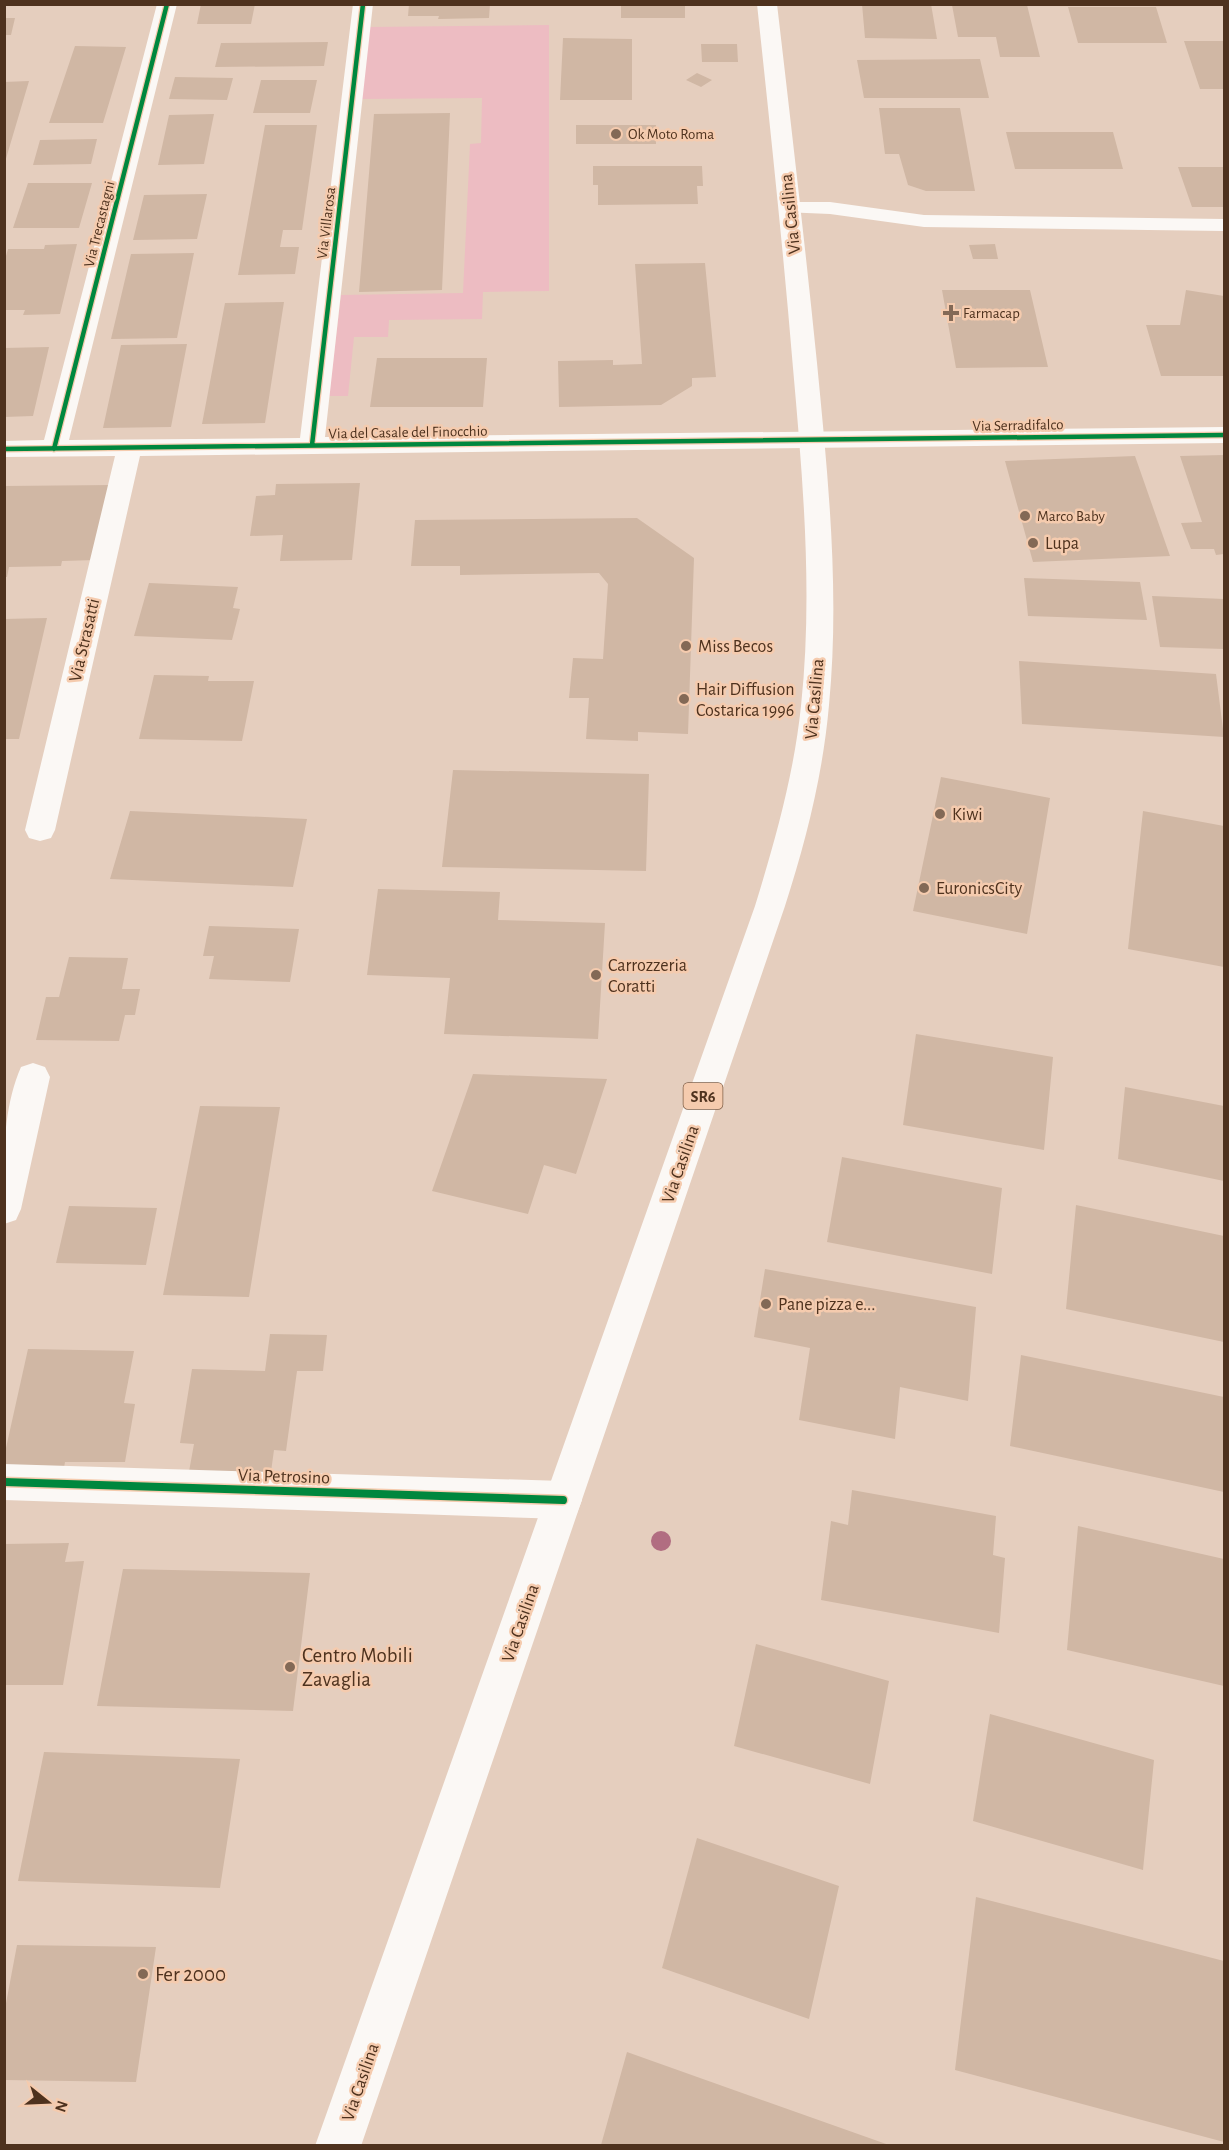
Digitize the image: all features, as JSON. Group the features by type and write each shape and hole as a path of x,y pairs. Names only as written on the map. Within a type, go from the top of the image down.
{"street":[{"name":"Via Trecastagni","path":"54,449 167,4"},
{"name":"Via Villarosa","path":"312,445 363,4"},
{"name":"Via Casilina","path":"338,2145 770,906 801,791 813,722 818,656 819,595 812,440 790,208 767,4"},
{"name":"Via Serradifalco","path":"812,440 1224,435"},
{"name":"Via del Casale del Finocchio","path":"4,449 812,440"},
{"name":"Via Strasatti","path":"40,830 129,449"},
{"path":"4,1209 33,1077"},
{"name":"Via Petrosino","path":"4,1482 563,1500"}],"lane":[{"path":"790,208 830,208 924,221 1224,225"}],"shaded area":[{"path":"549,25 549,291 483,292 482,319 389,320 388,337 354,337 348,396 329,396 341,295 463,293 470,144 481,143 482,98 360,99 368,27"}],"building":[{"path":"201,4 255,4 251,24 197,24"},
{"path":"409,4 490,4 489,18 438,19 439,16 408,16"},
{"path":"621,4 685,4 685,18 621,18"},
{"path":"862,4 931,4 937,39 865,38"},
{"path":"952,5 1027,5 1040,57 1000,57 996,37 958,37"},
{"path":"1068,7 1156,7 1167,43 1078,43"},
{"path":"4,18 15,18 11,35 4,35"},
{"path":"563,38 632,39 632,100 560,100"},
{"path":"1184,41 1224,41 1224,89 1200,89"},
{"path":"328,42 324,66 215,67 221,43"},
{"path":"701,44 737,44 738,62 702,62"},
{"path":"75,46 126,47 103,123 49,123"},
{"path":"980,59 989,98 864,98 857,60"},
{"path":"697,73 712,80 701,87 686,80"},
{"path":"175,77 233,78 227,100 169,99"},
{"path":"261,80 317,80 310,113 253,113"},
{"path":"29,81 5,162 4,162 4,82"},
{"path":"879,108 960,108 975,191 926,191 908,185 899,154 885,154"},
{"path":"450,113 442,290 359,292 374,114"},
{"path":"214,114 204,164 158,165 169,115"},
{"path":"265,125 317,125 302,230 283,230 280,247 299,247 295,274 238,275"},
{"name":"Ok Moto Roma","path":"576,125 656,125 656,144 576,144"},
{"path":"1006,132 1113,132 1123,169 1015,169"},
{"path":"97,139 91,164 33,165 40,140"},
{"path":"593,166 702,166 703,186 697,186 698,204 598,205 598,185 593,185"},
{"path":"1178,167 1224,167 1224,207 1192,207"},
{"path":"28,183 92,183 79,228 13,228"},
{"path":"207,194 197,239 133,240 144,195"},
{"path":"77,244 60,314 23,315 25,310 4,310 4,263 8,249 44,249 45,245"},
{"path":"995,244 998,259 973,259 969,245"},
{"path":"194,253 177,338 111,339 131,254"},
{"path":"705,263 716,377 692,378 692,386 661,405 559,407 558,361 613,360 613,365 642,364 635,264"},
{"path":"942,290 1030,290 1048,367 956,368"},
{"path":"1186,290 1224,296 1224,376 1161,376 1146,325 1180,325"},
{"path":"284,302 265,423 202,424 225,303"},
{"path":"187,344 171,427 103,428 121,345"},
{"path":"49,347 33,416 4,417 4,348"},
{"path":"377,358 487,358 483,407 370,407"},
{"path":"1224,455 1224,554 1216,555 1214,549 1191,549 1181,523 1202,522 1180,456"},
{"path":"1135,456 1170,556 1033,562 1005,461"},
{"path":"360,483 352,560 280,561 283,535 250,536 256,496 275,495 276,484"},
{"path":"112,485 95,560 62,561 61,566 9,567 7,577 4,577 4,486"},
{"path":"637,518 694,558 688,734 638,732 638,741 586,739 589,698 569,698 573,658 603,659 608,584 599,573 460,575 460,566 411,566 415,520"},
{"path":"1024,578 1140,582 1147,620 1028,616"},
{"path":"149,583 238,587 233,608 240,609 232,640 134,636"},
{"path":"1152,596 1224,599 1224,649 1160,647"},
{"path":"47,618 19,739 4,739 4,619"},
{"path":"1019,661 1216,674 1224,737 1022,724"},
{"path":"154,675 209,676 208,681 254,681 242,741 139,739"},
{"path":"453,770 649,774 646,871 442,867"},
{"path":"941,777 1050,798 1027,934 913,911"},
{"path":"130,811 307,819 293,887 110,879"},
{"path":"1143,811 1224,826 1224,967 1128,949"},
{"path":"378,889 500,892 498,920 605,923 598,1039 444,1034 450,978 367,975"},
{"path":"209,926 299,929 290,982 209,979 214,956 203,956"},
{"path":"69,957 128,958 122,989 140,989 135,1015 125,1015 119,1041 36,1040 46,997 59,997"},
{"path":"916,1034 1053,1057 1044,1150 903,1125"},
{"path":"473,1074 607,1079 576,1174 544,1165 528,1214 432,1191"},
{"path":"1125,1087 1224,1106 1224,1181 1118,1159"},
{"path":"200,1106 280,1107 249,1297 163,1295"},
{"path":"842,1157 1002,1188 992,1274 827,1242"},
{"path":"1076,1205 1224,1236 1224,1342 1066,1309"},
{"path":"69,1206 157,1208 146,1265 56,1263"},
{"path":"765,1269 976,1307 968,1401 900,1387 895,1439 799,1420 810,1348 754,1337"},
{"path":"270,1334 327,1335 323,1371 297,1371 286,1451 274,1450 270,1479 188,1477 194,1444 180,1443 192,1369 265,1371"},
{"path":"28,1349 134,1351 124,1403 135,1404 125,1462 65,1462 63,1473 4,1472 4,1457"},
{"path":"1021,1355 1224,1397 1224,1492 1010,1446"},
{"path":"852,1490 996,1516 993,1555 1005,1558 999,1633 821,1600 831,1521 848,1525"},
{"path":"1078,1526 1224,1559 1224,1686 1067,1650"},
{"path":"69,1543 65,1562 84,1561 63,1685 4,1685 4,1544"},
{"path":"123,1569 310,1573 293,1711 97,1706"},
{"path":"756,1644 889,1681 870,1784 734,1746"},
{"path":"990,1714 1154,1760 1143,1870 973,1821"},
{"path":"44,1752 240,1759 220,1888 18,1881"},
{"path":"697,1838 839,1886 809,2019 662,1968"},
{"path":"976,1897 1224,1961 1224,2142 955,2070"},
{"path":"17,1945 156,1947 136,2082 4,2080 4,2014"},
{"path":"627,2052 889,2145 601,2145"}],"cycle path":[{"path":"54,449 167,4"},
{"path":"312,445 363,4"},
{"path":"4,449 1224,435"},
{"path":"4,1482 563,1500"}],"place":[{"name":"Ok Moto Roma","path":"616,134"},
{"name":"Farmacap","path":"951,313"},
{"name":"Marco Baby","path":"1025,516"},
{"name":"Lupa","path":"1033,543"},
{"name":"Miss Becos","path":"686,646"},
{"name":"Hair Diffusion Costarica 1996","path":"684,699"},
{"name":"Kiwi","path":"940,814"},
{"name":"EuronicsCity","path":"924,888"},
{"name":"Carrozzeria Coratti","path":"596,975"},
{"name":"Pane pizza e...","path":"766,1304"},
{"name":"Centro Mobili Zavaglia","path":"290,1667"},
{"name":"Fer 2000","path":"143,1974"}]}
